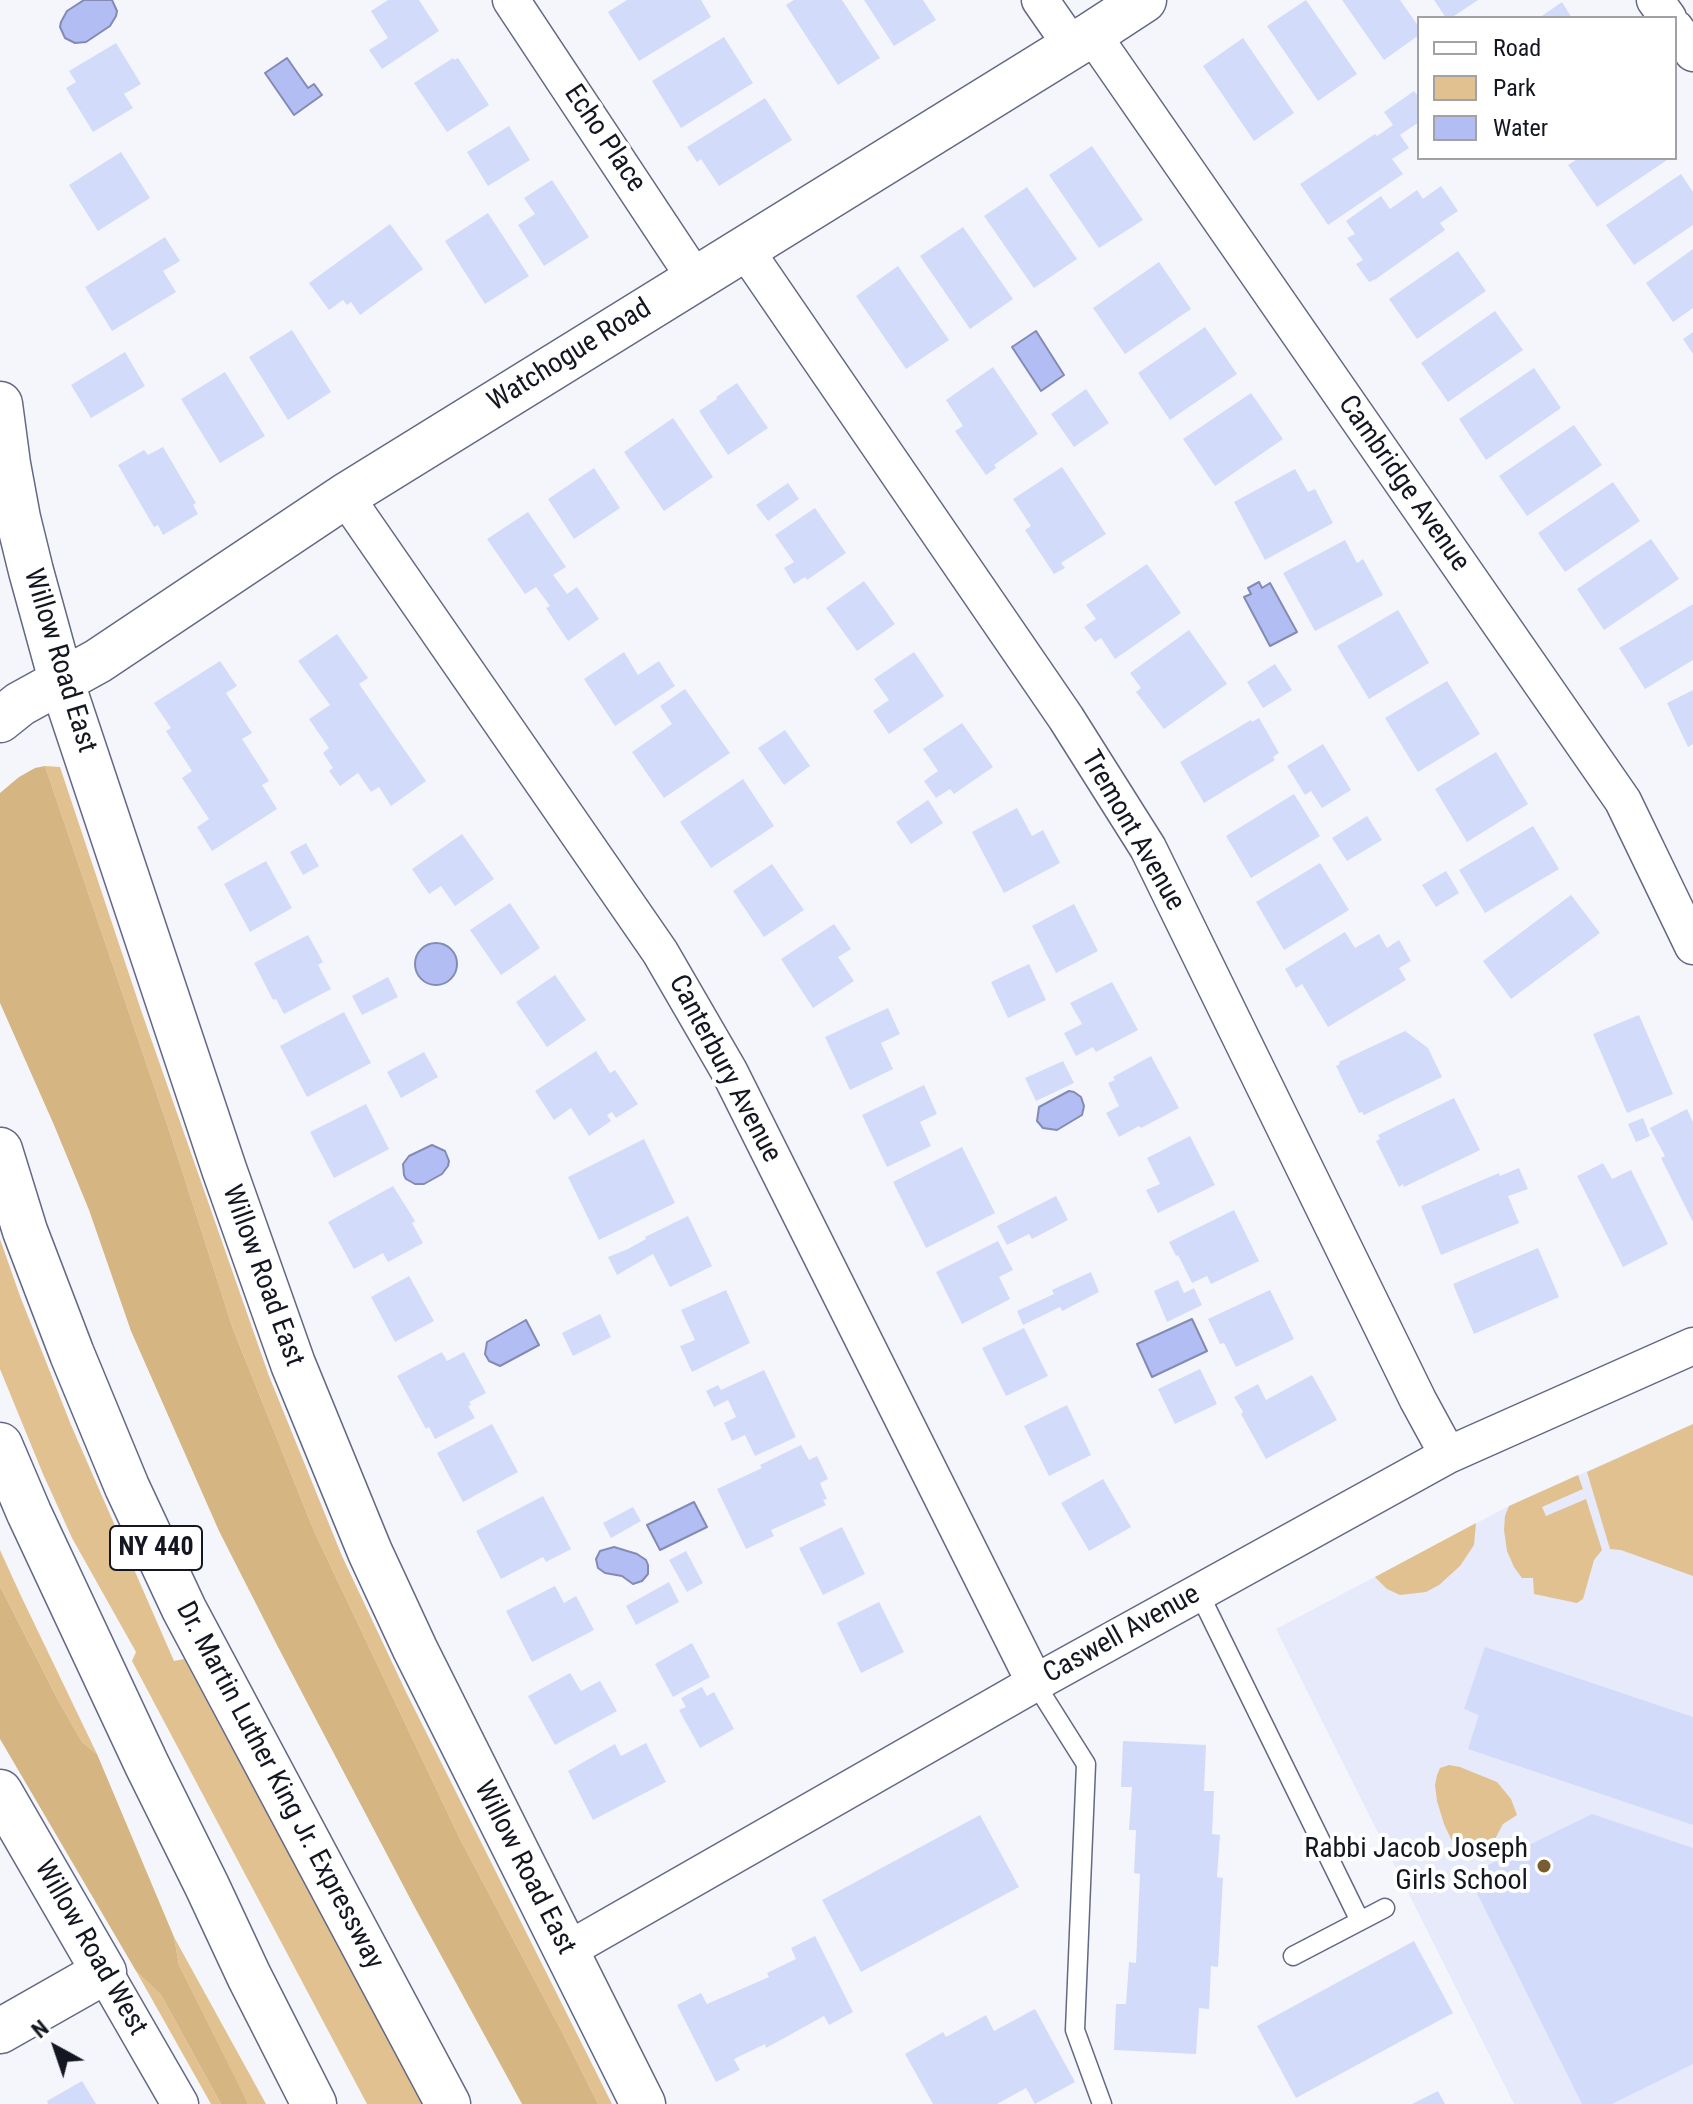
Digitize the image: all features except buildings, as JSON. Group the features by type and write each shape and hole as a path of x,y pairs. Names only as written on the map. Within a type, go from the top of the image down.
{"main road":[{"name":"Watchogue Road","path":"0,720 20,704 98,661 345,496 1144,0"},
{"name":"Willow Road East","path":"0,404 18,518 61,680 229,1183 293,1364 370,1552 415,1649 643,2104"},
{"name":"Dr. Martin Luther King Jr. Expressway","path":"0,1150 25,1231 72,1354 127,1487 184,1609 448,2104"},
{"path":"0,1445 87,1638 314,2104"},
{"name":"Willow Road West","path":"0,1792 104,1972"},
{"path":"314,1851 478,2104"},
{"path":"0,2031 104,1972"},
{"path":"249,1976 332,2104"}],"street":[{"name":"Echo Place","path":"511,0 695,278"},
{"name":"Cambridge Avenue","path":"1040,0 1082,40 1623,801 1693,946"},
{"path":"1677,31 1693,53"},
{"name":"Tremont Avenue","path":"744,248 1066,718 1148,848 1418,1400 1448,1455"},
{"name":"Canterbury Avenue","path":"345,496 660,952 722,1058 1035,1683"},
{"name":"Caswell Avenue","path":"566,1951 1035,1683 1448,1455 1693,1346"},
{"name":"Willow Road West","path":"104,1972 180,2104"}],"lane":[{"path":"1199,1593 1360,1921"},
{"path":"1035,1683 1086,1764 1075,2030 1102,2104"},
{"path":"1293,1956 1385,1908"}],"shaded area":[{"path":"45,766 233,1329 314,1531 460,1839 598,2104 522,2104 413,1904 219,1531 131,1331 89,1210 0,1003 0,793 19,777"},
{"name":"Rabbi Jacob Joseph Girls School","path":"1693,1424 1693,2104 1514,2104 1276,1629 1509,1506"},
{"path":"0,1586 82,1742 97,1754 174,1937 179,1965 248,2104 221,2104 161,1995 136,1971 0,1739"}],"green space":[{"path":"45,766 60,767 269,1376 342,1556 406,1692 612,2104 598,2104 460,1839 314,1531 233,1329"},
{"path":"0,1239 71,1425 174,1661 184,1659 423,2104 367,2104 132,1661 136,1652 72,1538 0,1369"},
{"path":"1693,1424 1693,1576 1621,1550 1610,1549 1587,1472"},
{"path":"1578,1475 1583,1489 1542,1507 1546,1516 1586,1499 1602,1550 1594,1560 1583,1599 1577,1603 1534,1594 1533,1578 1522,1578 1514,1567 1507,1551 1504,1530 1509,1506"},
{"path":"1476,1523 1474,1545 1460,1566 1426,1592 1400,1595 1387,1589 1375,1577"},
{"path":"0,1550 97,1754 82,1742 0,1586"},
{"path":"1449,1765 1497,1782 1511,1799 1517,1815 1503,1824 1495,1839 1496,1846 1470,1861 1464,1860 1452,1841 1437,1801 1437,1775 1440,1768"},
{"path":"174,1937 266,2104 248,2104 179,1965"},
{"path":"136,1971 161,1995 221,2104 211,2104"}],"water":[{"path":"84,0 112,0 116,16 110,26 86,42 75,43 65,38 61,22 67,11"},
{"path":"287,58 308,88 314,84 322,95 294,115 265,73"},
{"path":"1036,331 1064,375 1041,391 1012,347"},
{"path":"1259,582 1262,588 1270,583 1297,632 1270,646 1244,597 1251,594 1248,588"},
{"path":"436,943 451,949 457,964 451,979 436,985 421,979 415,964 421,949"},
{"path":"1069,1091 1081,1097 1084,1106 1082,1115 1057,1130 1043,1128 1037,1121 1039,1107"},
{"path":"432,1145 445,1151 449,1161 442,1174 424,1184 415,1184 406,1179 403,1164 409,1156"},
{"path":"1192,1319 1207,1351 1152,1377 1137,1344"},
{"path":"526,1320 539,1345 500,1366 489,1361 485,1354 487,1342"},
{"path":"694,1502 707,1527 660,1550 647,1525"},
{"path":"614,1547 646,1560 648,1574 642,1581 633,1584 622,1576 605,1573 598,1568 596,1559 600,1551"}],"place":[{"name":"Rabbi Jacob Joseph Girls School","path":"1544,1866"}]}
